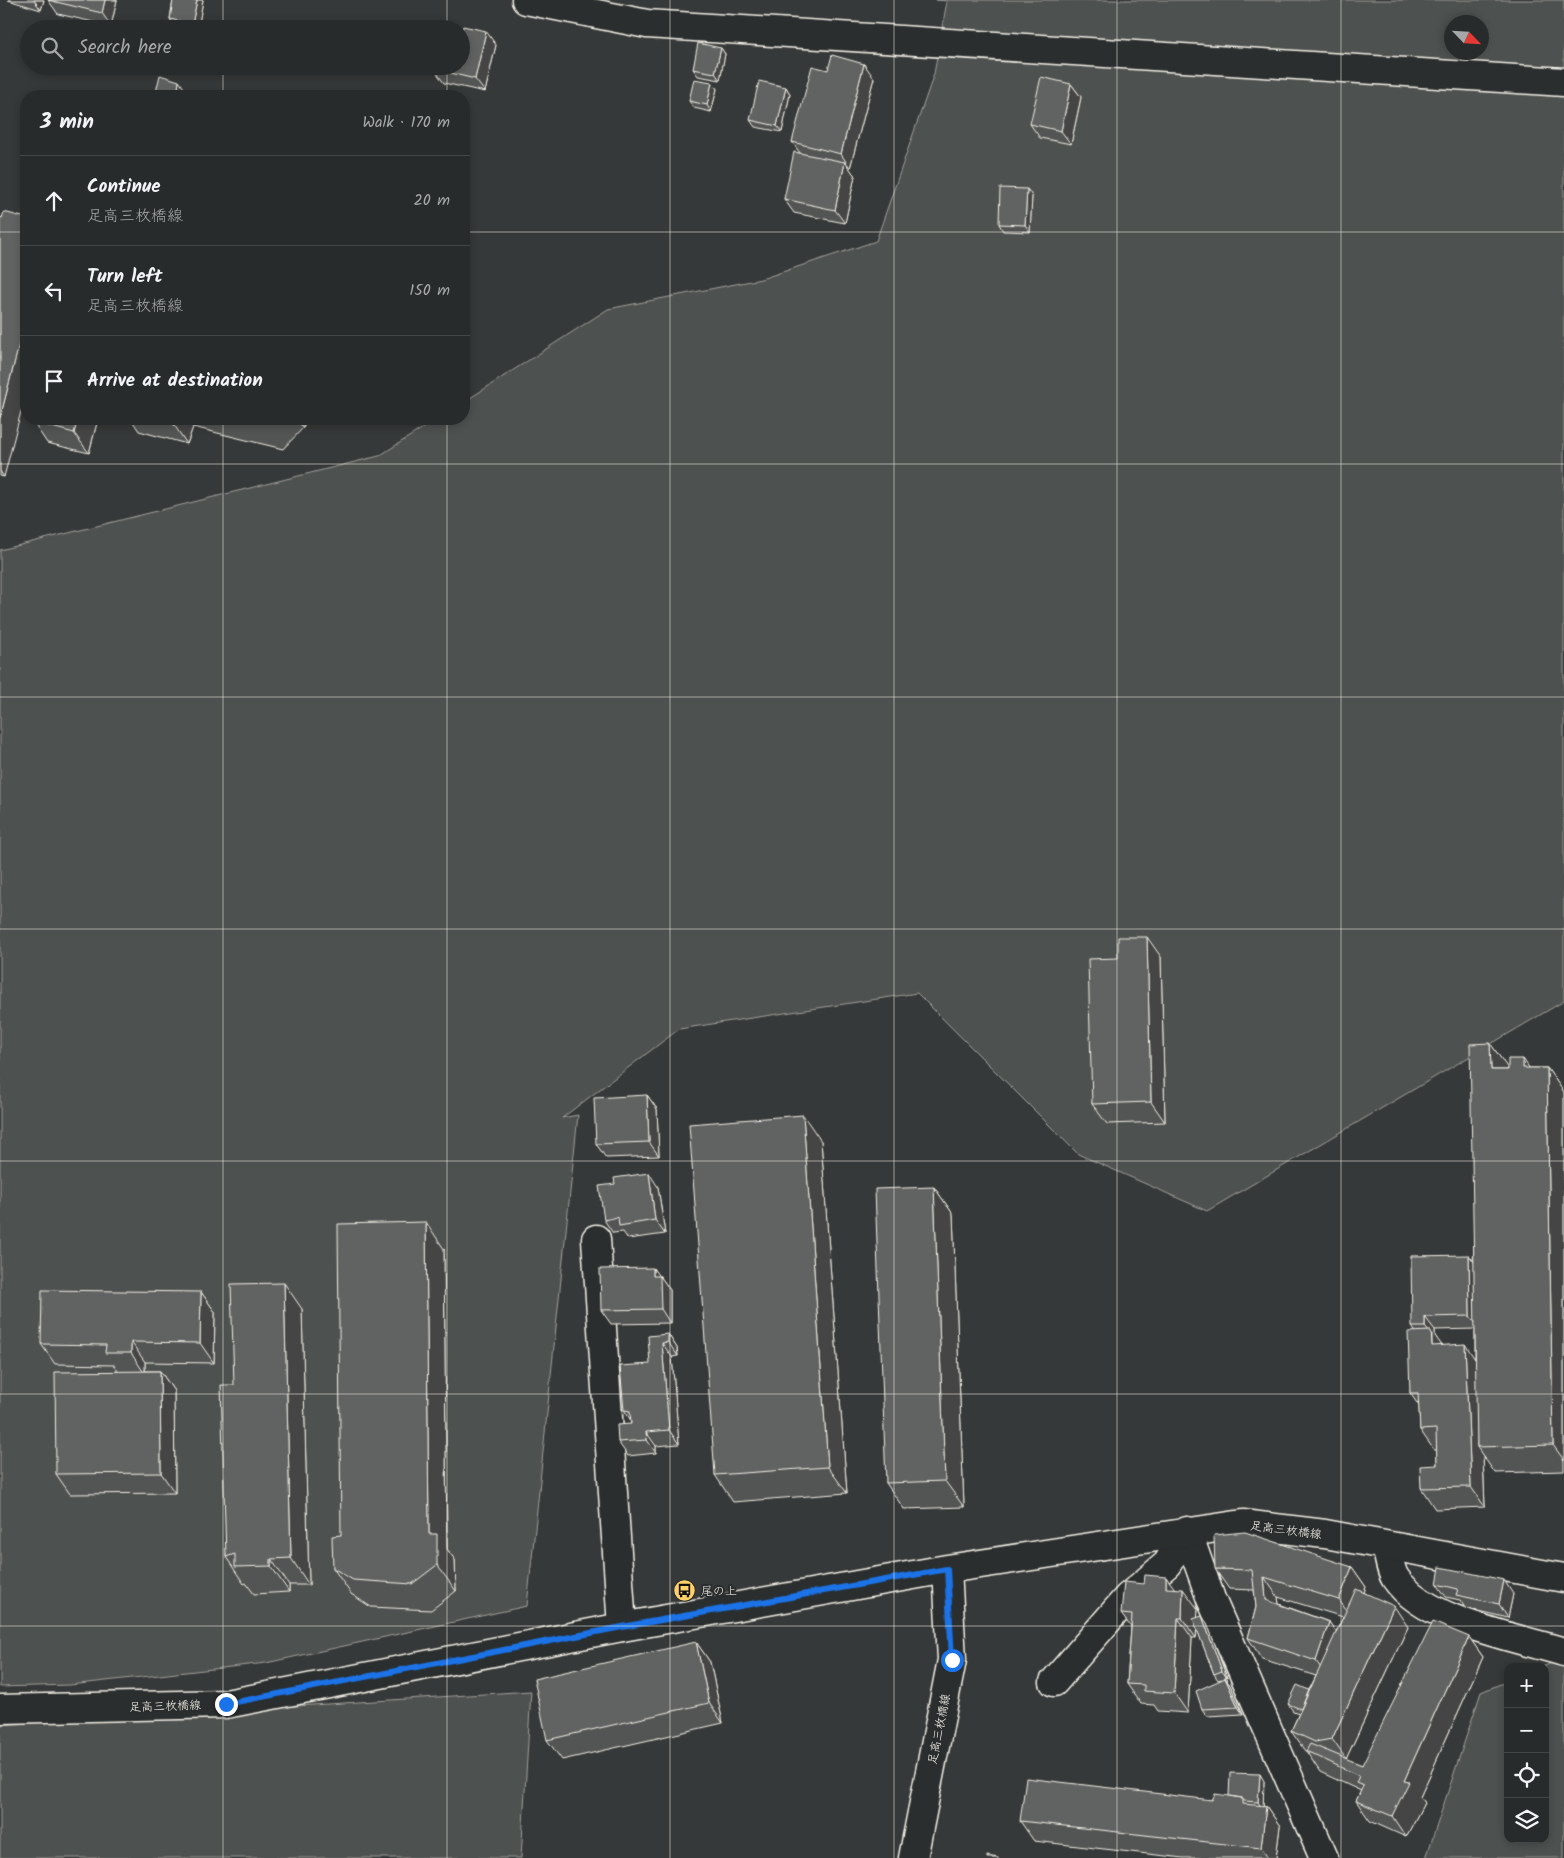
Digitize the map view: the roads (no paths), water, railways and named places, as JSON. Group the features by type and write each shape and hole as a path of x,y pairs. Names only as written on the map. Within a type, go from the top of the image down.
{"main road":[{"path":"526,0 647,24 1564,82"},
{"path":"596,1239 622,1627"},
{"name":"足高三枚橋線","path":"0,1709 226,1704 622,1627 947,1569 1242,1524 1325,1534 1564,1578"},
{"path":"1054,1682 1128,1597 1167,1564 1187,1531"},
{"path":"1187,1531 1211,1599 1324,1858"},
{"path":"1386,1546 1395,1578 1411,1596 1430,1609 1474,1626 1564,1652"},
{"name":"足高三枚橋線","path":"913,1858 952,1660 947,1569"}],"place":[{"name":"尾の上","path":"685,1591"}]}
